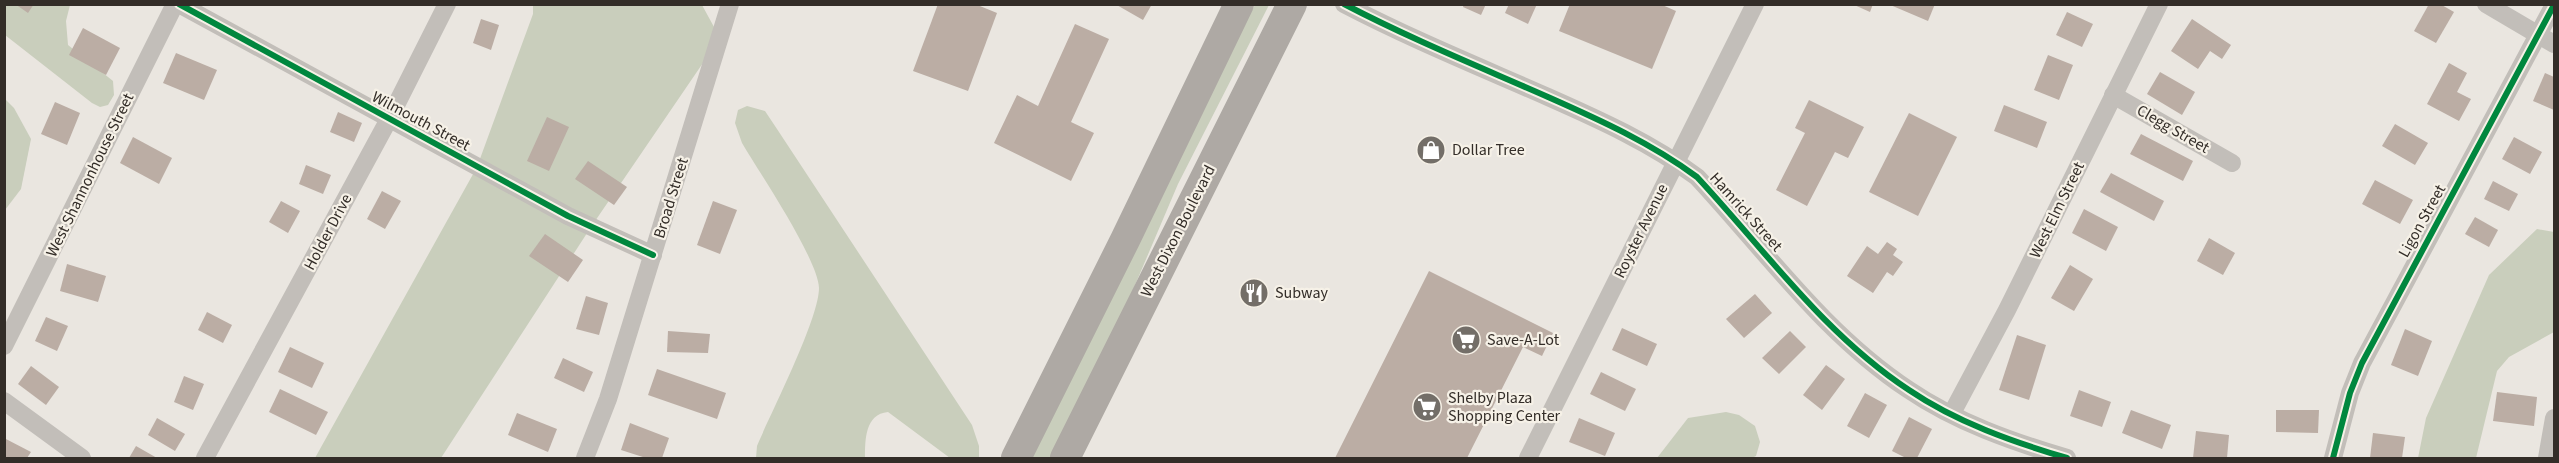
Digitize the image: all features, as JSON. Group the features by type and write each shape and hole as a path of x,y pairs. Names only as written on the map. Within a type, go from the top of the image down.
{"highway":[{"path":"1016,459 1239,4"},
{"name":"West Dixon Boulevard","path":"1065,459 1292,4"}],"street":[{"name":"Wilmouth Street","path":"177,4 567,216 653,255"},
{"name":"West Shannonhouse Street","path":"4,346 177,4"},
{"name":"Holder Drive","path":"205,459 389,119 447,4"},
{"name":"Broad Street","path":"585,459 608,399 730,4"},
{"name":"Hamrick Street","path":"1344,4 1405,35 1617,128 1675,161 1703,184 1838,333 1909,391 1985,429 2067,459"},
{"name":"Royster Avenue","path":"1528,459 1755,4"},
{"name":"West Elm Street","path":"1952,413 2007,310 2159,4"},
{"path":"2486,4 2554,44"},
{"name":"Ligon Street","path":"2333,459 2350,393 2362,363 2554,5"},
{"name":"Clegg Street","path":"2113,95 2232,163"},
{"path":"4,401 82,459"},
{"path":"2547,459 2554,418"}],"green space":[{"path":"4,5 70,5 66,21 68,45 113,81 114,95 108,105 100,107 92,103 5,35"},
{"path":"533,5 702,5 720,38 591,227 441,458 315,458 477,167 533,14"},
{"path":"1255,5 1269,5 1178,184 1121,318 1051,458 1024,458 1217,72"},
{"path":"5,99 14,108 31,139 21,189 5,210"},
{"path":"747,106 765,111 777,129 972,425 979,446 979,458 950,458 888,412 875,418 868,429 865,458 756,458 757,446 803,343 817,302 819,288 809,257 799,237 742,143 735,123 738,110"},
{"path":"2537,229 2554,232 2554,332 2509,357 2497,371 2476,458 2418,458 2426,418 2489,275"},
{"path":"1726,412 1739,415 1755,426 1760,442 1756,456 1752,458 1657,458 1688,418"}],"building":[{"path":"15,4 34,4 28,13"},
{"path":"938,4 975,4 997,13 968,91 913,71"},
{"path":"1115,4 1152,4 1143,20"},
{"path":"1464,4 1486,4 1481,15 1463,7"},
{"path":"1509,4 1537,4 1528,24 1505,13"},
{"path":"1570,4 1660,4 1676,11 1652,69 1559,31"},
{"path":"1852,4 1873,4 1870,12"},
{"path":"1888,4 1935,4 1928,21"},
{"path":"2429,4 2440,4 2454,12 2436,43 2414,31"},
{"path":"2067,12 2093,24 2082,47 2056,35"},
{"path":"481,19 499,25 491,50 473,43"},
{"path":"2192,19 2231,45 2222,59 2210,51 2198,69 2171,51"},
{"path":"1075,24 1109,39 1071,122 1094,133 1071,181 994,143 1017,95 1038,106"},
{"path":"83,28 120,48 106,75 69,55"},
{"path":"176,53 217,70 204,100 163,83"},
{"path":"2048,55 2073,65 2059,100 2034,90"},
{"path":"2449,63 2467,73 2457,92 2471,99 2459,121 2427,104"},
{"path":"2160,72 2195,92 2182,115 2147,94"},
{"path":"2545,73 2554,77 2554,110 2533,101"},
{"path":"1809,100 1864,127 1848,158 1835,152 1807,206 1776,190 1805,133 1795,128"},
{"path":"55,102 80,113 67,145 41,134"},
{"path":"2004,105 2047,122 2037,148 1994,131"},
{"path":"338,112 362,123 354,142 330,132"},
{"path":"1909,113 1957,137 1918,216 1869,192"},
{"path":"547,117 569,127 549,171 527,161"},
{"path":"2395,124 2428,143 2415,165 2382,146"},
{"path":"2141,134 2193,161 2183,181 2130,154"},
{"path":"133,137 172,158 159,184 120,163"},
{"path":"2514,137 2542,152 2530,174 2502,159"},
{"path":"588,161 627,187 614,205 575,179"},
{"path":"306,165 331,175 323,194 299,184"},
{"path":"2111,173 2164,201 2154,221 2100,192"},
{"path":"2375,180 2413,200 2400,224 2362,204"},
{"path":"2493,181 2518,194 2509,211 2484,199"},
{"path":"382,191 401,201 385,229 367,219"},
{"path":"281,201 300,211 288,233 269,222"},
{"path":"713,201 737,210 720,254 697,245"},
{"path":"2084,209 2118,227 2106,251 2072,233"},
{"path":"2475,217 2498,230 2489,247 2465,234"},
{"path":"545,234 583,260 568,282 529,256"},
{"path":"2209,238 2235,253 2223,275 2197,261"},
{"path":"1887,242 1897,249 1893,255 1903,262 1893,276 1887,272 1873,293 1847,276 1867,246 1878,254"},
{"path":"67,264 106,276 98,302 60,291"},
{"path":"2070,265 2093,279 2074,311 2051,298"},
{"name":"Shelby Plaza Shopping Center","path":"1429,271 1553,333 1542,356 1523,347 1467,458 1335,458"},
{"path":"1755,294 1772,313 1744,338 1726,319"},
{"path":"586,296 608,303 599,335 576,329"},
{"path":"207,312 232,325 223,343 198,330"},
{"path":"46,317 68,326 57,351 35,341"},
{"path":"1622,328 1657,344 1647,366 1612,350"},
{"path":"2405,329 2432,341 2418,376 2391,365"},
{"path":"668,331 710,334 708,353 667,352"},
{"path":"1790,331 1806,347 1779,374 1762,358"},
{"path":"2017,335 2046,345 2029,400 1999,390"},
{"path":"290,347 324,363 312,388 278,372"},
{"path":"563,358 593,372 584,392 554,378"},
{"path":"1826,365 1845,379 1822,410 1803,395"},
{"path":"31,366 59,387 46,405 18,384"},
{"path":"657,369 726,393 717,419 648,395"},
{"path":"1601,372 1636,389 1625,411 1590,394"},
{"path":"184,376 204,384 193,410 174,402"},
{"path":"280,389 328,412 316,435 269,412"},
{"path":"2079,390 2111,402 2102,427 2070,416"},
{"path":"2497,392 2537,397 2534,426 2493,421"},
{"path":"1865,393 1887,405 1869,438 1847,426"},
{"path":"2131,410 2171,425 2162,449 2122,433"},
{"path":"2276,410 2319,410 2318,433 2276,432"},
{"path":"517,413 557,429 548,452 508,435"},
{"path":"1909,417 1932,429 1917,458 1906,458 1892,451"},
{"path":"157,418 185,434 175,451 148,435"},
{"path":"1579,418 1615,433 1605,456 1569,442"},
{"path":"630,423 669,438 662,458 646,458 621,450"},
{"path":"2196,431 2229,435 2227,458 2193,458"},
{"path":"2373,433 2405,437 2402,458 2370,458"},
{"path":"4,438 31,452 27,458 4,458"},
{"path":"136,446 157,458 129,458"}],"cycle path":[{"path":"179,4 568,216 653,255"},
{"path":"1344,4 1420,41 1587,114 1662,153 1697,177 1822,317 1878,368 1946,412 2006,438 2067,458"},
{"path":"2333,458 2350,393 2362,363 2554,5"}],"place":[{"name":"Dollar Tree","path":"1431,150"},
{"name":"Subway","path":"1254,293"},
{"name":"Save-A-Lot","path":"1466,340"},
{"name":"Shelby Plaza Shopping Center","path":"1427,407"}]}
